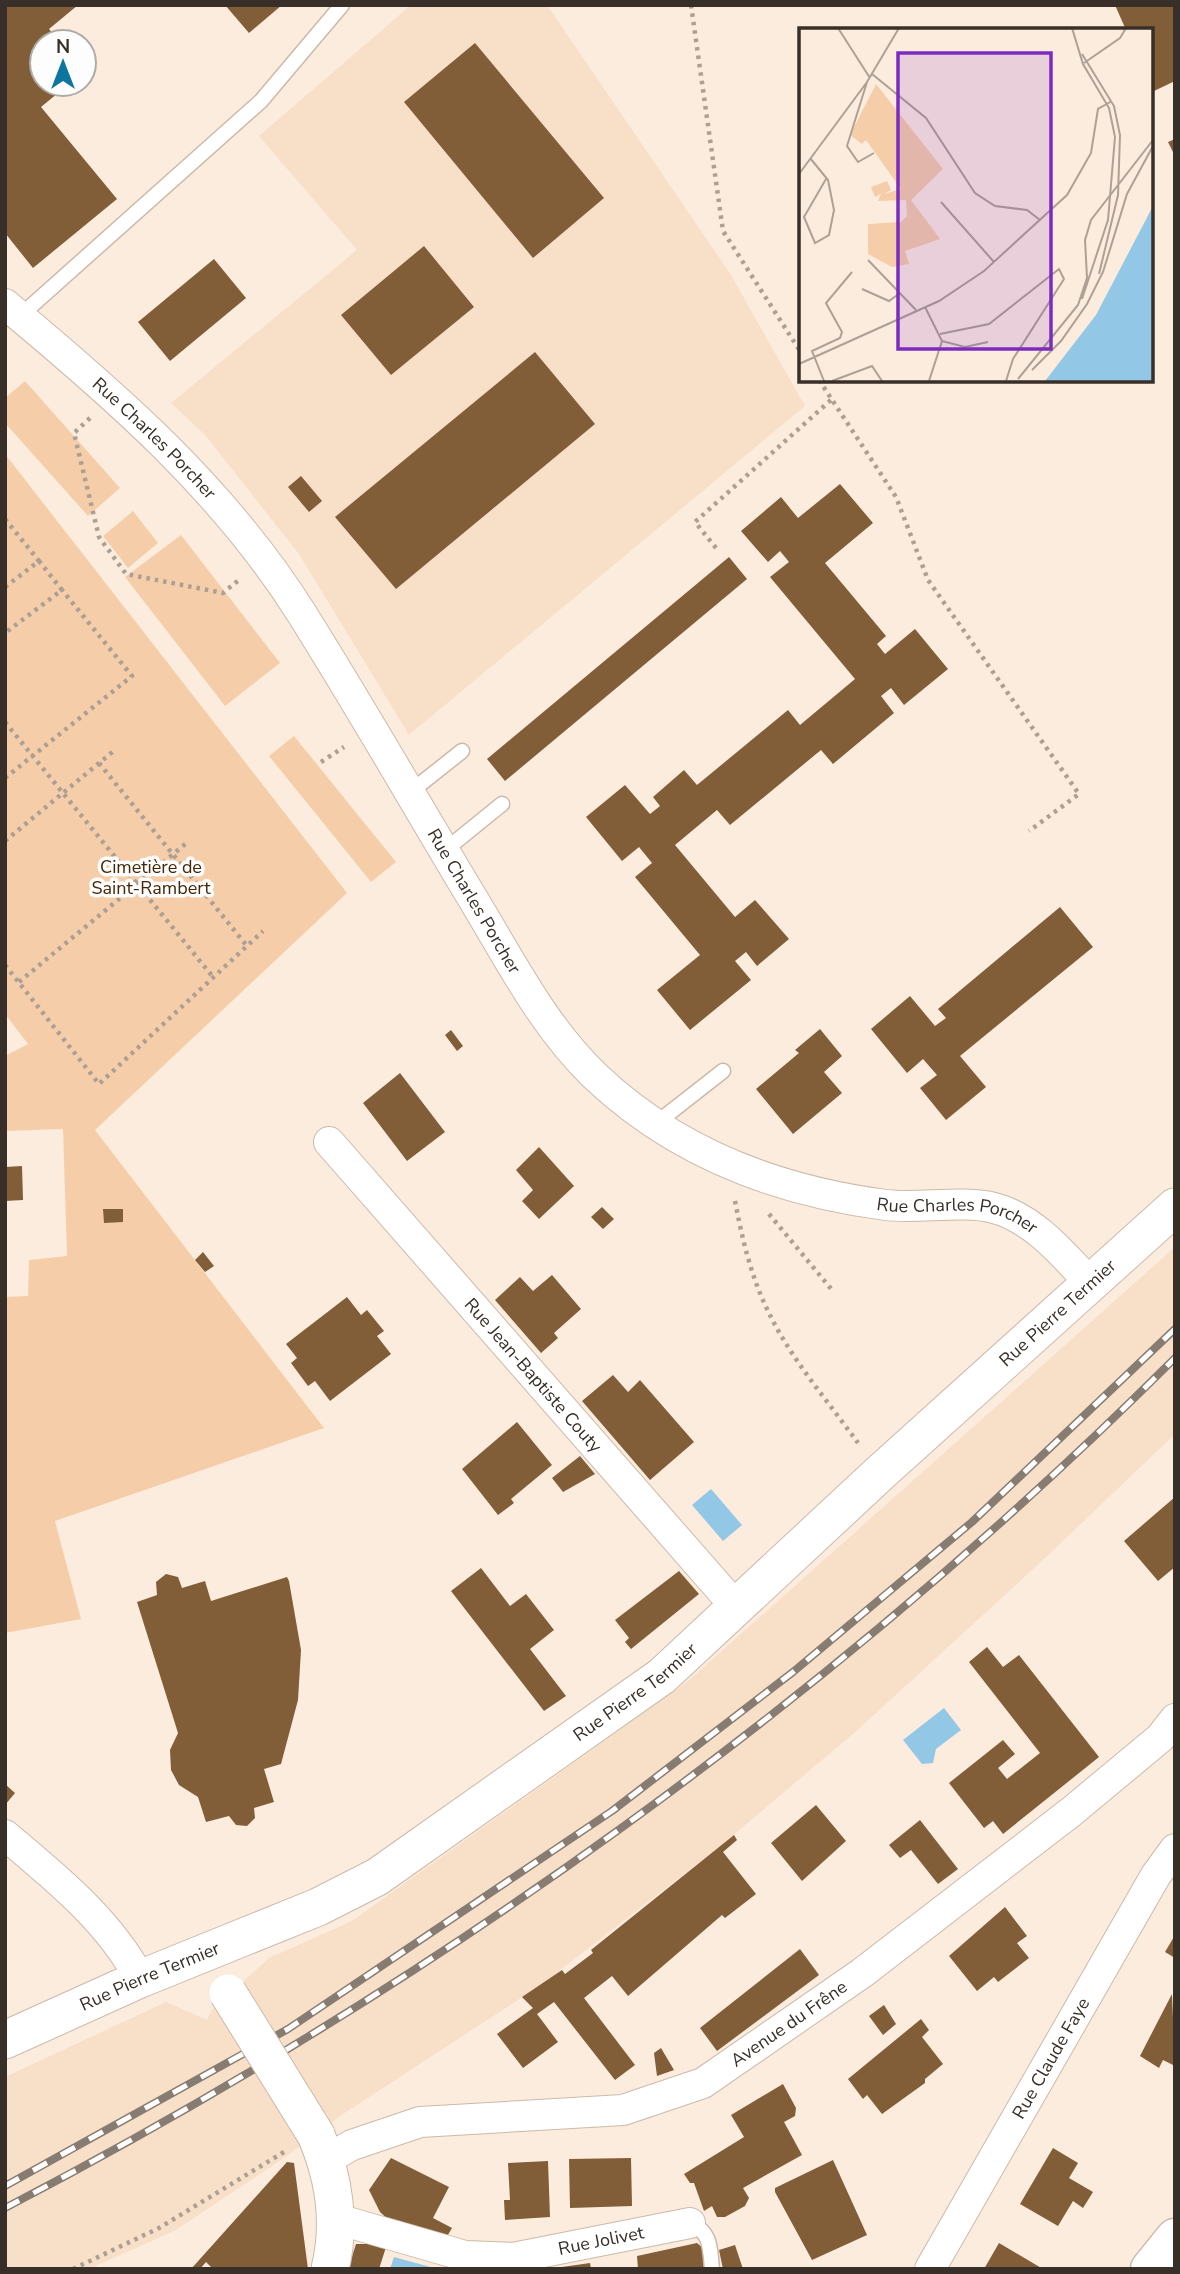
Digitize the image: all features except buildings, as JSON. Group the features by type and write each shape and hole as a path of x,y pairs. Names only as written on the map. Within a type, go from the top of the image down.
{"main road":[{"path":"1150,2269 1175,2238"}],"street":[{"name":"Rue Charles Porcher","path":"13,310 115,395 217,498 300,611 542,1015 594,1075 654,1125 747,1173 815,1194 890,1205 993,1208 1031,1226 1090,1283"},
{"name":"Rue Jean-Baptiste Couty","path":"329,1142 737,1608"},
{"name":"Rue Pierre Termier","path":"5,2040 140,1979 318,1908 377,1877 662,1676 880,1473 1175,1207"},
{"name":"Avenue du Frêne","path":"320,2146 352,2145 421,2122 623,2109 704,2083 862,1973 1071,1812 1160,1738 1175,1719"},
{"path":"8,1843 89,1910 121,1948 140,1979"},
{"name":"Rue Claude Faye","path":"930,2269 1156,1875 1175,1849"},
{"path":"206,1953 320,2146 337,2219 330,2269"},
{"name":"Rue Jolivet","path":"337,2219 465,2256 513,2258 690,2223"}],"lane":[{"path":"13,310 261,101 342,5"},
{"path":"409,793 462,751"},
{"path":"444,851 502,804"},
{"path":"654,1125 723,1071"},
{"name":"Rue Jolivet","path":"690,2223 702,2228 709,2241 712,2269"}],"path":[{"path":"691,5 723,231 799,349"},
{"path":"820,382 896,498 928,580 1079,794 1029,831"},
{"path":"115,395 74,433 99,537 126,574 223,593 244,576 233,555 250,542"},
{"path":"716,548 695,522 832,399"},
{"path":"5,519 131,676 5,778"},
{"path":"5,587 39,561"},
{"path":"5,634 62,590"},
{"path":"5,722 213,977"},
{"path":"5,841 116,749"},
{"path":"99,763 247,946"},
{"path":"19,982 189,841"},
{"path":"5,965 99,1084 263,931"},
{"path":"747,1173 762,1206 832,1290"},
{"path":"747,1173 733,1194 740,1229 766,1308 786,1344 880,1473"},
{"path":"73,2269 159,2228 284,2152 320,2146"}],"shaded area":[{"path":"411,5 547,5 731,275 805,406 409,735 299,554 205,435 171,403 357,250 259,136"},
{"path":"1175,1247 1175,1434 1043,1560 853,1734 720,1846 541,1985 340,2116 281,2160 176,2230 89,2269 5,2269 5,2077 166,2002 207,2020 211,2011 269,1958 352,1921 687,1682"}],"green space":[{"path":"25,381 120,488 88,516 5,423 5,398"},
{"name":"Cimetière de Saint-Rambert","path":"5,454 347,893 95,1130 324,1428 55,1521 81,1619 5,1633 5,1297 28,1296 29,1260 67,1256 63,1129 5,1131 5,1056 28,1044 5,1014"},
{"path":"133,511 158,543 128,568 103,536"},
{"path":"181,535 280,663 225,706 125,577"},
{"path":"294,736 396,862 371,882 269,756"}],"water":[{"path":"711,1489 742,1525 723,1541 692,1505"},
{"path":"944,1708 961,1730 936,1749 933,1763 922,1764 903,1740"},
{"path":"394,2257 438,2269 390,2269"}],"railway":[{"path":"5,2186 288,2029 612,1811 793,1672 972,1522 1175,1329"},
{"path":"5,2208 164,2121 320,2029 473,1931 622,1827 767,1718 908,1603 1044,1483 1175,1358"}]}
